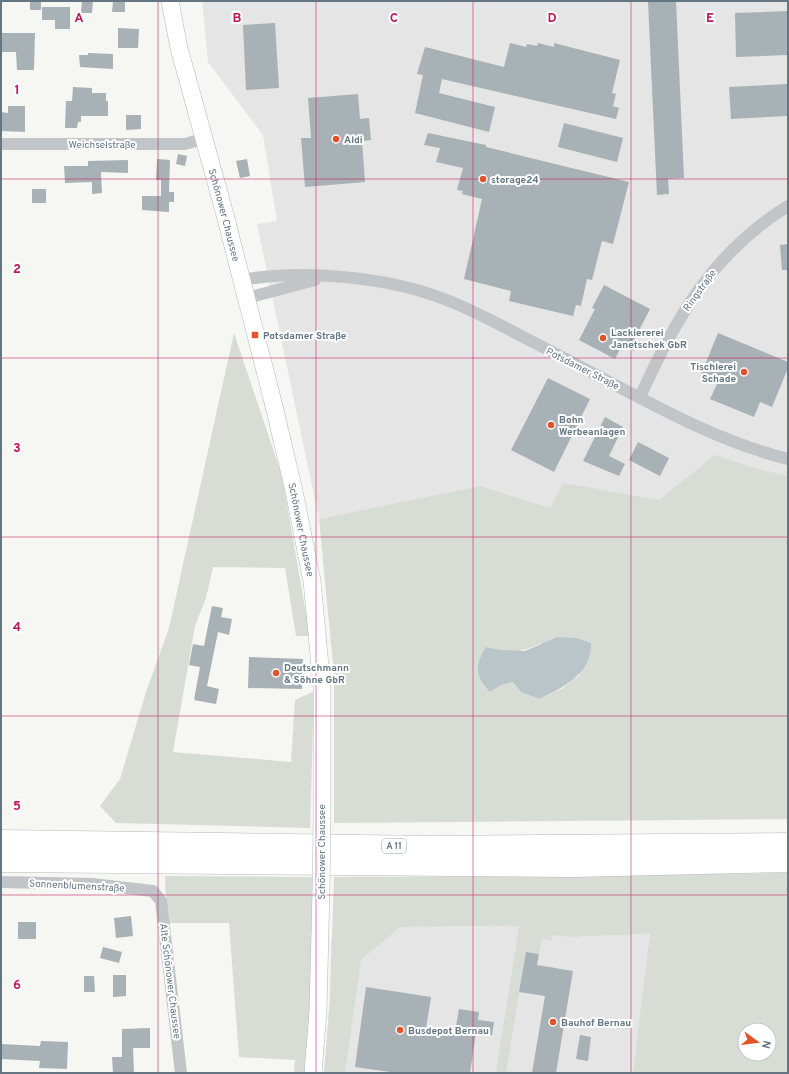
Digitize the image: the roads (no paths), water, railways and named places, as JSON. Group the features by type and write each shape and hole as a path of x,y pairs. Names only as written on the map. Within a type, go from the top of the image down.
{"highway":[{"name":"A 11","path":"1,841 429,847 788,844"},
{"name":"A 11","path":"1,861 575,866 788,861"}],"main road":[{"name":"Schönower Chaussee","path":"170,1 178,48 247,298 294,491 312,581 322,687 322,891 318,1003 313,1073"}],"street":[{"name":"Weichselstraße","path":"1,144 185,144 203,139"},
{"name":"Ringstraße","path":"640,397 679,318 707,276 734,246 752,231 788,206"},
{"name":"Potsdamer Straße","path":"242,280 277,276 367,279 405,287 444,298 483,316 640,397 669,414 738,444 788,459"},
{"name":"Potsdamer Straße","path":"247,298 330,277"},
{"name":"Sonnenblumenstraße","path":"1,882 92,884 153,891"},
{"name":"Alte Schönower Chaussee","path":"153,891 161,901 181,1073"}],"place":[{"name":"Aldi","path":"336,139"},
{"name":"storage24","path":"483,179"},
{"name":"Potsdamer Straße","path":"255,335"},
{"name":"Lackiererei Janetschek GbR","path":"603,338"},
{"name":"Tischlerei Schade","path":"744,372"},
{"name":"Bohn Werbeanlagen","path":"551,425"},
{"name":"Deutschmann & Söhne GbR","path":"276,673"},
{"name":"Bauhof Bernau","path":"553,1022"},
{"name":"Busdepot Bernau","path":"400,1030"}]}
